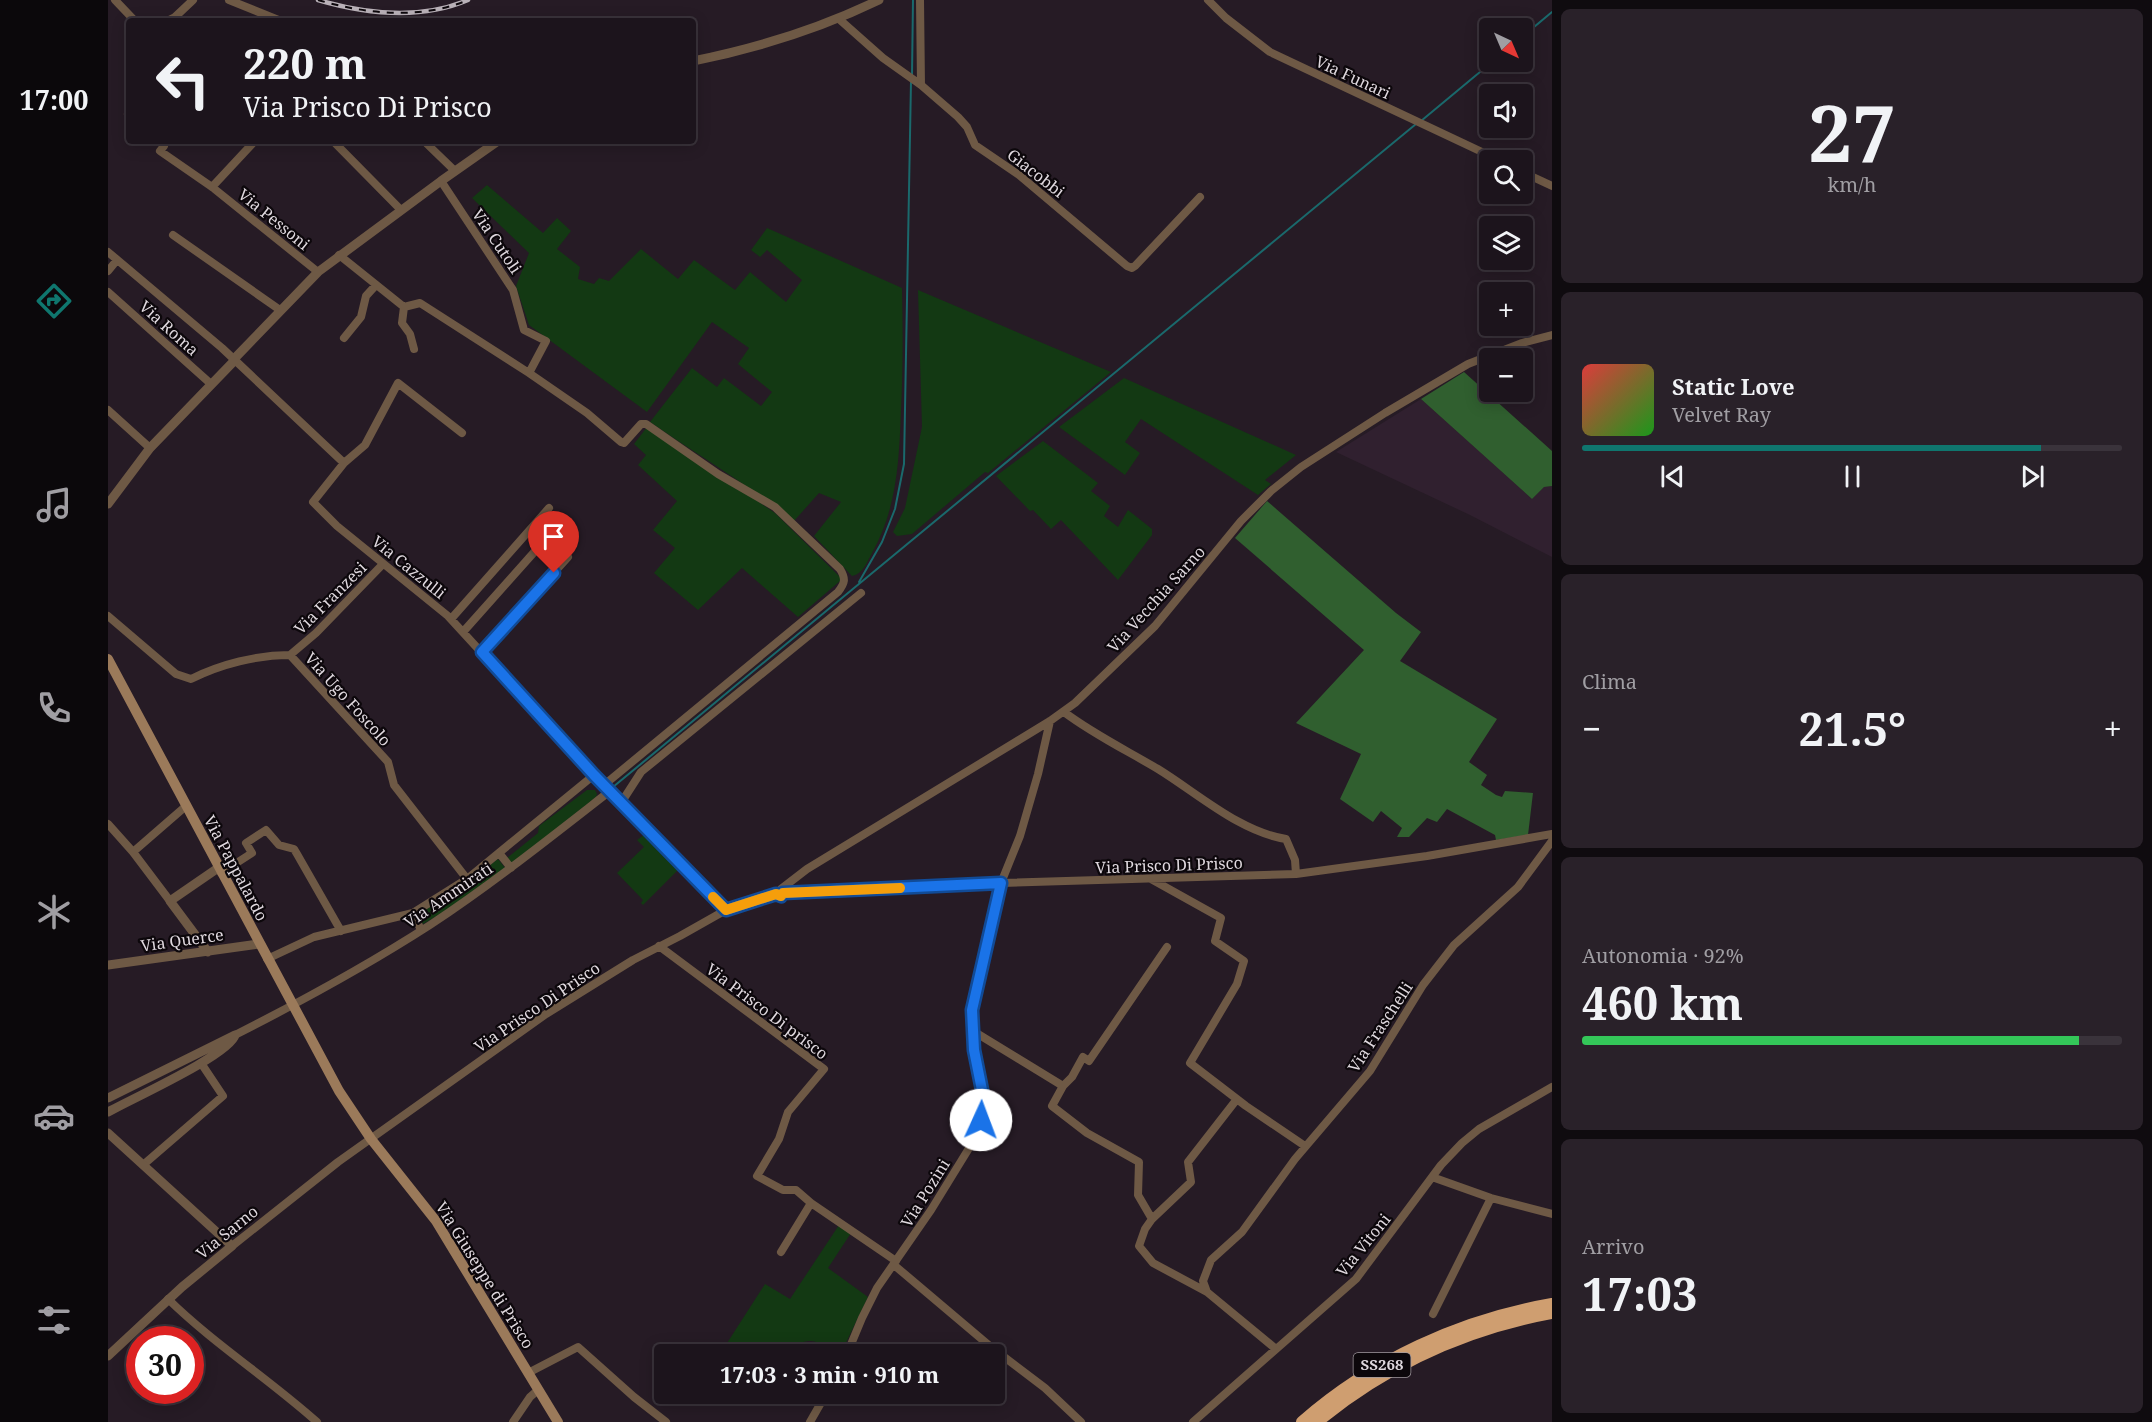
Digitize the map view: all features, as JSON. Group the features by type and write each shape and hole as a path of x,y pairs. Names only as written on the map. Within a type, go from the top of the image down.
{"highway":[{"name":"SS268","path":"1302,1422 1328,1401 1374,1370 1429,1341 1552,1304"},
{"name":"SS268","path":"1487,1324 1552,1313"},
{"name":"SS268","path":"1317,1422 1378,1378 1472,1329"}],"main road":[{"name":"Via Pappalardo","path":"108,659 291,1006 339,1091"},
{"name":"Via Giuseppe di Prisco","path":"339,1091 371,1139 436,1221 558,1422"}],"street":[{"path":"115,0 132,18"},
{"path":"175,18 193,0"},
{"path":"229,0 274,18"},
{"path":"696,60 754,47 839,19 879,0"},
{"path":"919,84 920,0"},
{"name":"Via Funari","path":"1208,0 1226,18 1270,52 1479,151"},
{"path":"839,19 883,58 919,84"},
{"name":"Giacobbi","path":"919,84 958,117 967,127 975,145 1019,175 1127,266 1132,268 1136,266 1200,197"},
{"name":"Via Pessoni","path":"162,144 164,146 160,151 212,187 318,272"},
{"path":"212,187 250,144"},
{"path":"336,144 401,210"},
{"path":"427,144 455,171"},
{"path":"108,504 150,448 318,272 494,144"},
{"path":"1533,177 1552,186"},
{"name":"Via Cutoli","path":"441,181 513,290 524,330 546,341 529,373"},
{"path":"172,235 280,310"},
{"path":"108,252 234,359 344,463 365,445 398,383 462,433"},
{"path":"339,255 404,308"},
{"path":"108,271 117,260"},
{"path":"344,338 362,317 366,296 375,285"},
{"name":"Via Roma","path":"108,292 211,384"},
{"path":"404,308 420,303 529,373"},
{"path":"404,308 402,322 410,334 414,349"},
{"name":"Via Vecchia Sarno","path":"780,892 807,869 1064,712 1155,626 1256,506 1301,467 1468,364 1522,343 1552,335"},
{"name":"Via Ammirati","path":"235,1035 291,1006 421,930 511,868 838,592 844,584 844,576 840,569 775,507 718,474 646,424 641,423 628,440 621,442 587,413 529,373"},
{"path":"108,410 150,448"},
{"name":"Via Cazzulli","path":"344,463 312,502 451,619 594,775 726,910"},
{"path":"451,619 549,508"},
{"path":"463,632 561,522"},
{"path":"482,652 568,557"},
{"name":"Via Franzesi","path":"108,616 176,674 191,679 202,673 264,655 290,655 316,633 383,564"},
{"path":"621,803 641,772 861,593"},
{"name":"Via Ugo Foscolo","path":"290,655 388,762 394,785 466,879"},
{"path":"1064,712 1245,825 1270,836 1286,839 1294,860 1296,874"},
{"name":"Via Pozini","path":"851,1344 877,1288 931,1210 965,1154 981,1120 983,1095 974,1050 972,1010 1001,883 1020,836 1050,721"},
{"name":"Via Ammirati","path":"267,958 314,937 412,913 466,879 594,775"},
{"path":"133,852 186,806"},
{"path":"108,824 133,852 208,952"},
{"path":"170,901 252,853 246,843 266,830 279,844 294,849 341,931"},
{"name":"Via Prisco Di Prisco","path":"371,1139 546,1014 633,960 726,910 780,892 1296,874 1427,856 1552,834"},
{"name":"Via Fraschelli","path":"1207,1292 1203,1281 1211,1260 1242,1232 1305,1146 1370,1071 1423,985 1454,945 1518,887 1552,841"},
{"path":"499,853 511,868"},
{"path":"1148,878 1221,918 1215,941 1244,961 1237,984 1190,1063 1305,1146"},
{"path":"412,913 421,930"},
{"name":"Via Querce","path":"108,965 259,944"},
{"name":"Via Prisco Di prisco","path":"660,946 824,1069 788,1112 779,1139 757,1176 783,1190 796,1190 811,1203"},
{"path":"1152,1219 1138,1195 1139,1162 1087,1133 1052,1106 1083,1057 1089,1061 1167,947"},
{"path":"973,1032 1063,1086"},
{"path":"108,1112 201,1063 230,1044 235,1035"},
{"path":"108,1098 235,1035"},
{"path":"143,1165 223,1096 201,1063"},
{"name":"Via Vitoni","path":"1193,1422 1356,1279 1432,1177 1462,1143 1479,1129 1552,1087"},
{"path":"1237,1099 1188,1162 1191,1182 1152,1219 1145,1229 1139,1246 1153,1263 1207,1292 1276,1349"},
{"path":"108,1133 232,1246"},
{"name":"Via Sarno","path":"108,1356 168,1299 232,1246 338,1162 371,1139"},
{"path":"1432,1177 1491,1198 1552,1214"},
{"path":"1433,1314 1491,1198"},
{"path":"782,1252 811,1203 895,1263 983,1340 1045,1388 1082,1422"},
{"path":"168,1299 317,1422"},
{"path":"528,1373 578,1347 666,1422"},
{"path":"513,1422 530,1397 538,1390"},
{"path":"810,1422 820,1404"}],"shaded area":[{"path":"1421,399 1532,499 1544,487 1552,486 1552,557 1470,515 1336,452"}],"green space":[{"path":"487,185 543,233 557,218 571,231 557,249 580,267 578,279 594,284 599,278 609,281 641,249 678,279 694,260 735,290 750,272 786,302 802,280 767,250 760,257 751,250 767,228 902,288 902,396 895,484 887,519 862,570 852,576 814,536 841,502 819,493 794,521 650,422 692,368 717,387 724,378 761,406 772,392 738,364 749,348 712,322 647,412 529,325 516,286 529,253 472,198"},
{"path":"918,290 1111,372 988,473 985,472 912,534 897,536 893,532 905,508 922,427"},
{"path":"1464,372 1479,385 1479,402 1497,402 1552,451 1552,486 1544,487 1532,499 1421,399"},
{"path":"1124,378 1296,455 1265,480 1271,484 1258,495 1141,419 1125,442 1140,453 1125,475 1059,427"},
{"path":"647,427 775,513 840,577 840,581 798,617 742,568 698,610 654,573 675,548 653,530 677,501 638,465 646,455 634,444"},
{"path":"1043,441 1098,483 1091,491 1110,506 1104,516 1118,527 1128,510 1152,529 1152,535 1118,580 1061,520 1051,529 996,476"},
{"path":"1267,501 1421,632 1400,661 1497,719 1469,762 1487,775 1481,785 1496,795 1502,797 1505,791 1533,793 1528,835 1496,840 1495,835 1447,809 1437,822 1427,818 1409,837 1397,837 1402,828 1381,811 1373,822 1340,799 1361,754 1296,723 1364,650 1235,538"},
{"path":"587,790 595,790 596,797 512,864 507,858 538,833 539,826"},
{"path":"645,834 679,869 643,905 641,903 643,900 617,873 644,847 637,840"},
{"path":"498,859 505,868 447,910 423,924 418,914 455,892"},
{"path":"839,1225 851,1233 828,1268 868,1297 845,1344 806,1341 798,1344 726,1344 765,1284 790,1299"}],"waterway":[{"path":"912,75 913,0"},
{"path":"1533,28 1552,12"},
{"path":"1421,121 1480,72"},
{"path":"859,582 882,542 895,509 904,464 911,81"},
{"path":"613,787 1416,124"}],"railway":[{"path":"318,0 355,9 393,13 431,10 468,0"}],"slow traffic":[{"path":"713,897 726,910 776,894 781,896 783,893 900,888"}],"route":[{"path":"554,573 482,652 594,775 726,910 776,894 781,896 783,893 1001,883 972,1010 974,1050 983,1095 981,1120"}]}
